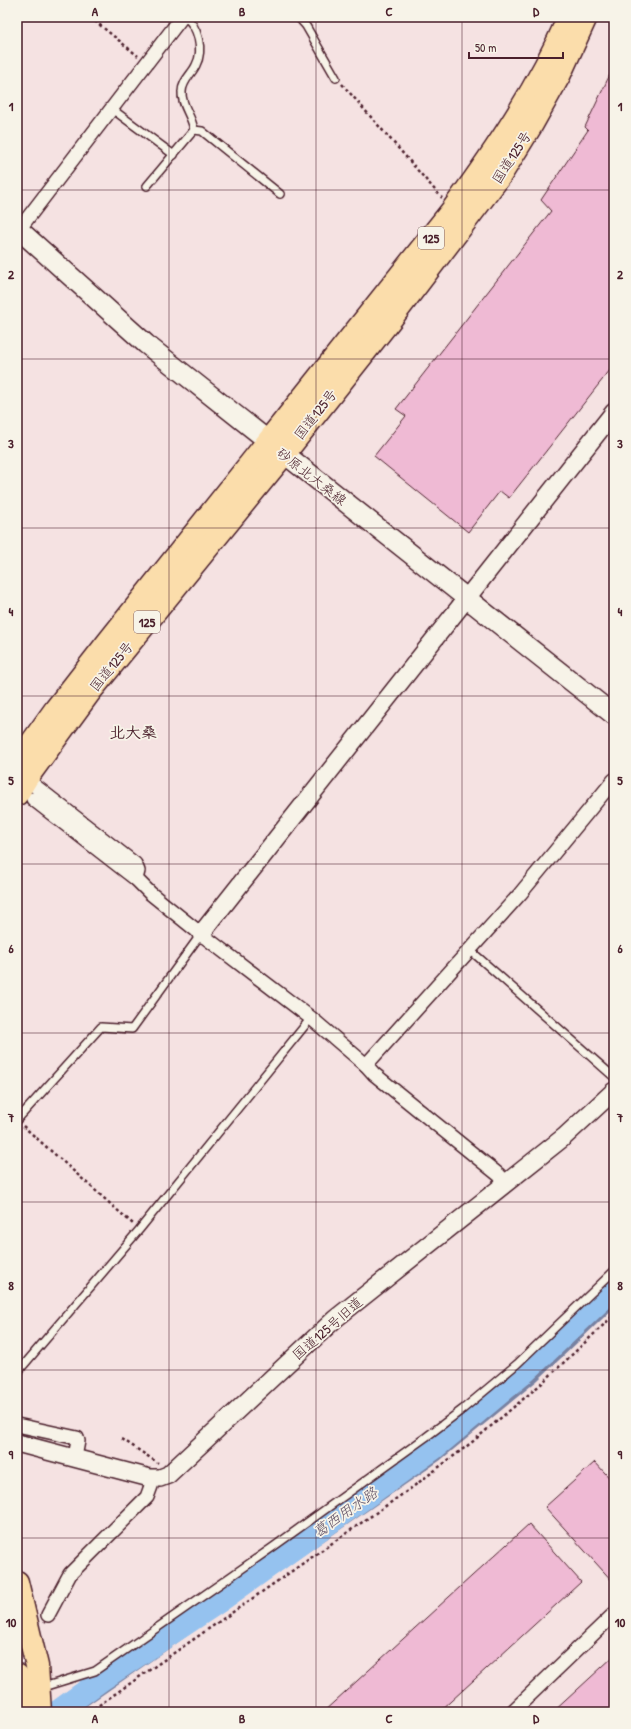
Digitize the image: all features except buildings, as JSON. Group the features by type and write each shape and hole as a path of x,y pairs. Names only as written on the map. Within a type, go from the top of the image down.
{"highway":[{"name":"国道125号","path":"276,448 486,165 517,116 545,66 569,17"},
{"name":"国道125号","path":"23,784 55,710 108,642 276,448 391,319 500,176 531,126 559,76 586,17"},
{"path":"17,1582 32,1644 35,1705"},
{"path":"17,1675 35,1705"}],"main road":[{"name":"砂原北大桑線","path":"18,230 146,344 614,715"}],"street":[{"path":"18,230 182,17"},
{"path":"201,934 614,412"},
{"path":"366,1065 520,894 614,780"},
{"path":"23,784 135,864 138,871 136,879"},
{"path":"23,784 136,879 150,893 311,1018 366,1065 374,1074 506,1183"},
{"name":"国道125号旧道","path":"158,1472 168,1475 174,1471 254,1393 335,1319 564,1137 614,1091"},
{"path":"17,1425 77,1438 78,1440 75,1457"},
{"path":"17,1443 75,1457 158,1472 147,1497 70,1574 48,1614"},
{"path":"512,1712 614,1614"}],"lane":[{"path":"147,186 174,156 194,130 193,122 183,103 182,86 197,64 200,54 195,28 185,17"},
{"path":"298,17 306,26 336,78"},
{"path":"112,109 174,156"},
{"path":"194,130 202,131 280,194"},
{"path":"18,1117 101,1027 132,1029 201,934"},
{"path":"470,950 614,1077"},
{"path":"17,1373 139,1230 311,1018"},
{"path":"35,1705 56,1684 95,1671 273,1547 426,1437 463,1409 517,1364 614,1271"}],"path":[{"path":"90,17 147,63"},
{"path":"336,78 453,209"},
{"path":"23,1126 139,1230"},
{"path":"89,1712 410,1490 471,1443 541,1384 614,1315"},
{"path":"122,1439 158,1472"}],"waterway":[{"name":"葛西用水路","path":"57,1712 101,1680 220,1601 433,1449 526,1371 614,1288"},
{"path":"74,1712 440,1458 535,1380 614,1305"}],"district":[{"name":"北大桑","path":"133,732"}]}
